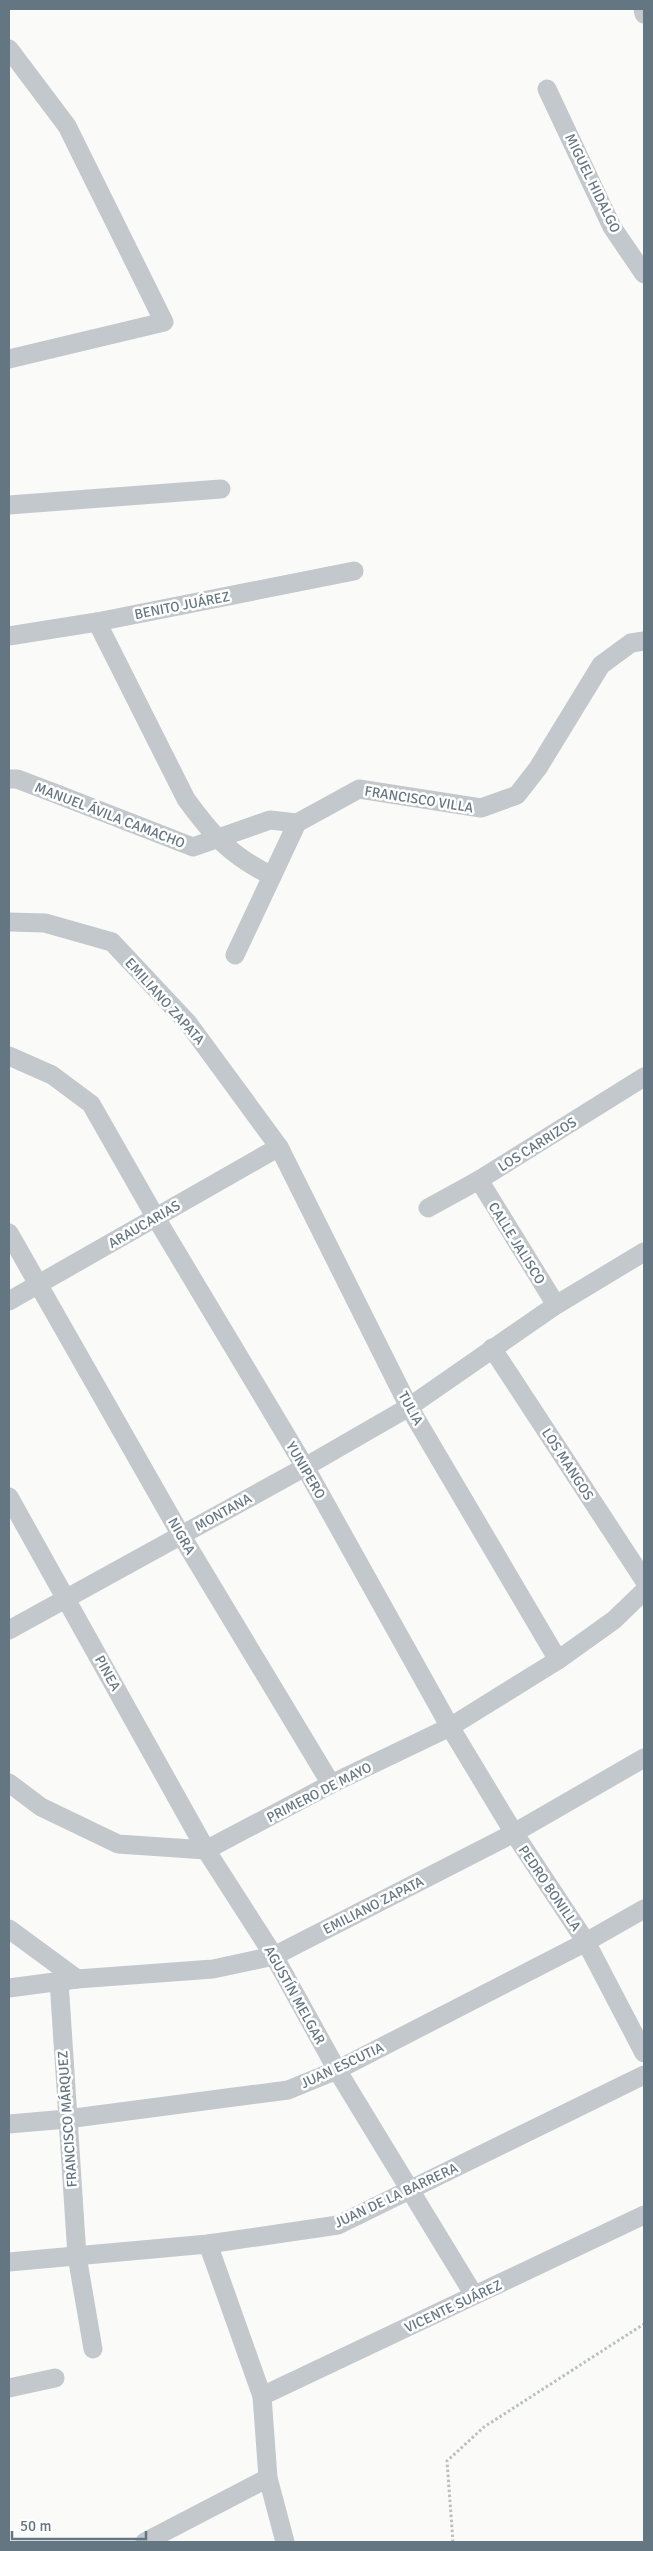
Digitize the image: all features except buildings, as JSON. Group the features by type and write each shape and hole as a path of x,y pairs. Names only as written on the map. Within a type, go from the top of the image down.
{"street":[{"path":"642,9 644,14"},
{"path":"9,48 67,126 164,322 9,359"},
{"name":"MIGUEL HIDALGO","path":"547,89 612,227 644,274"},
{"path":"9,505 220,489"},
{"name":"BENITO JUÁREZ","path":"9,636 97,622 354,571"},
{"path":"97,622 186,799 218,838 238,857 272,876"},
{"name":"FRANCISCO VILLA","path":"296,823 358,789 481,808 517,795 538,768 601,665 631,642 644,641"},
{"name":"MANUEL ÁVILA CAMACHO","path":"9,778 17,779 193,847 270,820 296,823"},
{"path":"235,955 296,823"},
{"name":"EMILIANO ZAPATA","path":"9,922 45,923 112,942 188,1023 279,1147"},
{"path":"9,1056 52,1074 91,1104 156,1218"},
{"name":"LOS CARRIZOS","path":"428,1208 479,1180 643,1080"},
{"name":"ARAUCARIAS","path":"9,1300 279,1147"},
{"name":"TULIA","path":"279,1147 410,1407 558,1660"},
{"name":"CALLE JALISCO","path":"479,1180 556,1305"},
{"name":"YUNIPERO","path":"156,1218 305,1467 450,1727"},
{"name":"NIGRA","path":"9,1233 181,1535 332,1784"},
{"name":"MONTANA","path":"9,1630 410,1407 556,1305 644,1252"},
{"name":"LOS MANGOS","path":"492,1348 644,1580"},
{"name":"PINEA","path":"9,1497 206,1850"},
{"name":"PRIMERO DE MAYO","path":"206,1850 332,1784 450,1727 558,1660 614,1620 644,1591"},
{"name":"PEDRO BONILLA","path":"450,1727 514,1833 586,1942 644,2053"},
{"name":"EMILIANO ZAPATA","path":"9,1988 68,1980 213,1969 274,1956 514,1833 644,1758"},
{"path":"9,1783 41,1807 118,1844 206,1850"},
{"name":"AGUSTÍN MELGAR","path":"206,1850 274,1956 337,2070 474,2296"},
{"name":"JUAN ESCUTIA","path":"9,2124 67,2119 288,2090 337,2070 586,1942 644,1909"},
{"path":"9,1928 68,1980"},
{"name":"FRANCISCO MÁRQUEZ","path":"68,1980 67,2119 77,2256 93,2349"},
{"name":"JUAN DE LA BARRERA","path":"9,2262 208,2244 338,2225 410,2188 644,2075"},
{"name":"VICENTE SUÁREZ","path":"262,2396 644,2215"},
{"path":"208,2244 262,2396 268,2478 284,2542"},
{"path":"9,2388 55,2378"},
{"path":"144,2542 268,2478"}],"path":[{"path":"453,2542 448,2461 484,2427 644,2324"}]}
